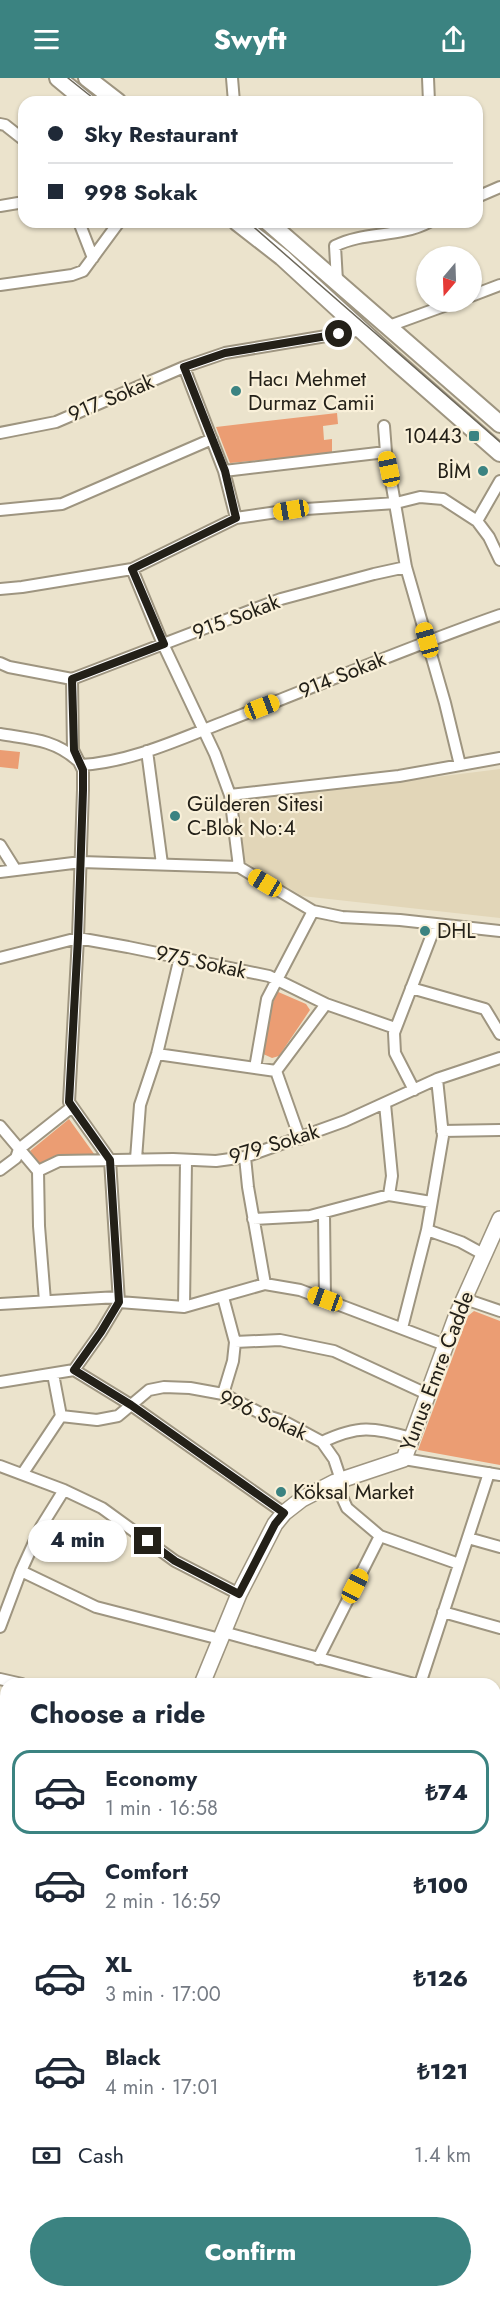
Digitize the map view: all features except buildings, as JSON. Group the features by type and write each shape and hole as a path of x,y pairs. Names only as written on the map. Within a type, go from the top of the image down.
{"main road":[{"path":"58,78 80,96"},
{"path":"87,78 110,96"},
{"path":"245,228 282,257 500,453"},
{"path":"275,228 500,424"}],"street":[{"path":"232,78 234,96"},
{"path":"428,78 429,96"},
{"path":"0,124 5,125 18,135"},
{"path":"483,194 500,187"},
{"path":"0,206 18,203"},
{"path":"82,228 93,258"},
{"path":"0,285 72,275 83,271 115,228"},
{"path":"337,280 335,246 345,240 418,228"},
{"path":"482,292 500,285"},
{"path":"389,326 428,312"},
{"name":"917 Sokak","path":"0,433 56,422 184,367 225,353 362,330"},
{"path":"184,367 225,471 236,518"},
{"path":"384,426 386,452 406,567 460,765"},
{"path":"0,510 62,504 212,439"},
{"path":"225,471 386,452"},
{"path":"477,521 500,481"},
{"path":"0,589 132,569 236,518 291,510 396,503 420,497 443,499 477,521 489,537 500,560"},
{"name":"915 Sokak","path":"72,679 281,599 406,567"},
{"path":"132,569 215,754 230,795 239,867"},
{"name":"914 Sokak","path":"81,765 147,751 341,677 427,640 500,615"},
{"path":"0,663 9,668 72,679 74,750 83,770 78,938 69,1102 110,1160 119,1299 101,1332 74,1370"},
{"path":"0,734 46,741 65,749 81,765"},
{"path":"147,751 162,864"},
{"path":"230,795 399,776 500,758"},
{"path":"0,845 15,869"},
{"path":"0,872 81,862 239,867 313,911 342,916 500,931"},
{"path":"255,1068 267,999 313,911"},
{"path":"414,1090 395,1053 395,1028 436,924"},
{"path":"487,930 500,937"},
{"name":"975 Sokak","path":"0,958 78,938 180,957 277,979 326,1004 395,1028"},
{"path":"136,1159 140,1105 157,1054 180,957"},
{"path":"411,988 485,1009 500,1034"},
{"path":"276,1071 326,1004"},
{"path":"157,1054 276,1071"},
{"name":"979 Sokak","path":"38,1171 59,1161 136,1159 216,1161 245,1157 300,1139 385,1104 437,1079 500,1058"},
{"path":"276,1071 300,1139"},
{"path":"402,1328 435,1190 442,1131 437,1079"},
{"path":"385,1104 392,1176 389,1195"},
{"path":"0,1170 16,1158 19,1149 72,1107"},
{"path":"0,1126 38,1171 39,1226 45,1301"},
{"path":"442,1131 500,1130"},
{"path":"245,1157 265,1284"},
{"path":"184,1307 186,1161"},
{"path":"254,1219 324,1213 359,1201 389,1195 431,1202"},
{"path":"324,1213 325,1299"},
{"name":"Yunus Emre Cadde","path":"204,1678 239,1594 275,1524 284,1513 302,1499 338,1481 404,1459 446,1345 483,1254 500,1219"},
{"path":"427,1230 461,1242 483,1254"},
{"path":"0,1304 119,1299 184,1307 265,1284 300,1290 446,1345"},
{"path":"223,1297 235,1342 233,1361 223,1394"},
{"path":"465,1299 500,1311"},
{"path":"235,1342 279,1340 334,1351 427,1394"},
{"path":"0,1382 74,1370 131,1405 284,1513"},
{"path":"23,1473 61,1416 53,1374"},
{"name":"996 Sokak","path":"61,1416 97,1420 118,1416 149,1390 164,1387 190,1388 223,1394 264,1415 283,1421 322,1442 334,1459 347,1508 380,1536"},
{"path":"322,1442 346,1431 381,1429 411,1438"},
{"path":"404,1459 494,1474 468,1538 422,1678"},
{"path":"0,1466 23,1473 102,1508 175,1561 239,1594"},
{"path":"0,1627 21,1571 41,1527 64,1490"},
{"path":"318,1659 380,1536 459,1564"},
{"path":"468,1538 500,1547"},
{"path":"21,1571 96,1607 221,1635 391,1678"},
{"path":"443,1612 500,1628"}],"shaded area":[{"path":"337,413 338,424 323,426 324,440 332,439 332,453 230,463 216,427"},
{"path":"0,750 20,752 18,769 0,767"},
{"path":"500,769 500,918 302,896 243,861 236,802"},
{"path":"276,991 306,1004 310,1010 279,1056 272,1058 261,1053 271,1002"},
{"path":"69,1119 97,1158 41,1166 30,1151"},
{"path":"474,1311 500,1321 500,1465 418,1450 468,1316"}],"tram line":[{"path":"68,78 90,96"},
{"path":"255,228 500,442"}],"place":[{"name":"Hacı Mehmet Durmaz Camii","path":"236,391"},
{"name":"10443","path":"474,436"},
{"name":"BİM","path":"483,471"},
{"name":"Gülderen Sitesi C-Blok No:4","path":"175,816"},
{"name":"DHL","path":"425,931"},
{"name":"Köksal Market","path":"281,1492"}],"route":[{"path":"148,1541 175,1561 239,1594 275,1524 284,1513 131,1405 74,1370 119,1302 110,1160 69,1102 83,790 83,770 74,750 72,679 164,644 132,569 236,518 225,471 184,367 225,353 339,334"}]}
